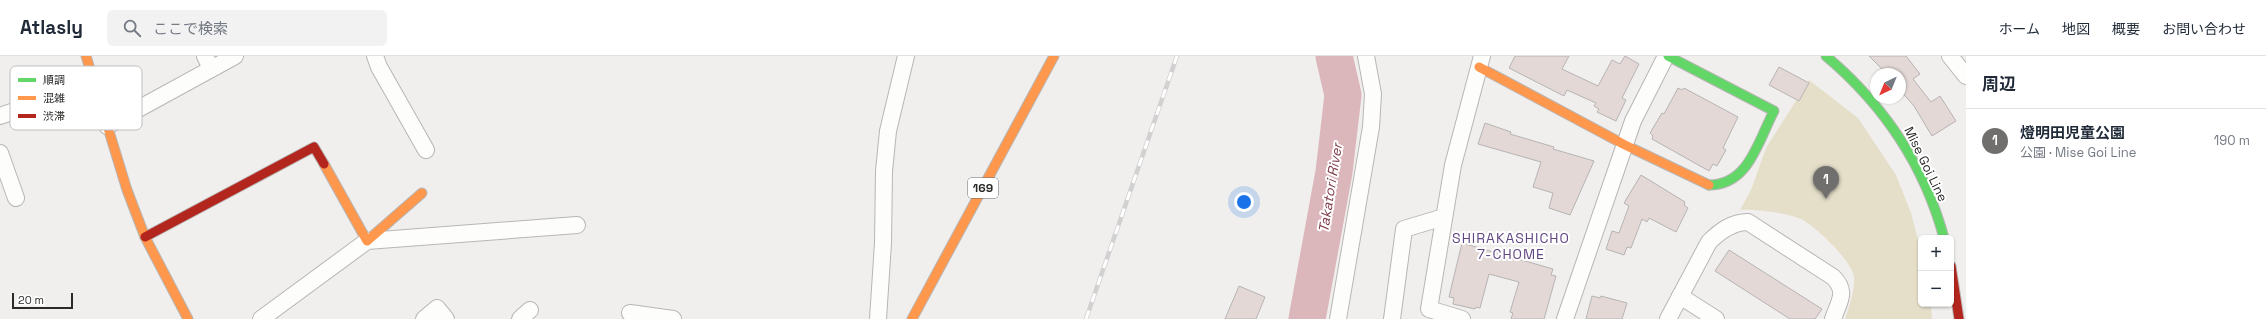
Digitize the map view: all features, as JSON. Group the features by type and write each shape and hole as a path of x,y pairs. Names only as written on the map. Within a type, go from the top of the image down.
{"main road":[{"path":"86,56 89,66"},
{"name":"169","path":"912,319 1054,56"},
{"path":"1481,62 1625,145 1705,185 1716,186 1730,182 1741,174 1774,111 1667,56"},
{"name":"Mise Goi Line","path":"1826,56 1877,105 1903,142 1927,190 1943,235"},
{"path":"108,130 127,190 145,237 188,319"},
{"path":"145,237 314,148 367,241 422,193"},
{"path":"1952,271 1959,319"}],"street":[{"path":"142,104 208,62 235,56"},
{"path":"375,56 379,67 426,150"},
{"path":"878,319 883,243 884,171 888,131 906,56"},
{"path":"1338,319 1371,126 1373,94 1366,56"},
{"path":"1565,319 1633,120 1667,56"},
{"path":"1950,56 1966,76"},
{"path":"1462,319 1429,309 1453,165 1481,62"},
{"path":"0,116 10,112"},
{"path":"0,153 16,198"},
{"path":"1392,319 1404,228 1444,217"},
{"path":"1668,319 1709,242 1718,232 1732,226 1748,222 1833,277 1841,285 1842,293 1833,319"},
{"path":"261,319 367,241 577,226"},
{"path":"1680,296 1716,319"},
{"path":"424,319 437,308 446,319"},
{"path":"630,313 673,319"}],"shaded area":[{"path":"1809,80 1858,118 1896,175 1911,213 1918,240 1918,307 1931,307 1932,319 1845,319 1853,293 1854,277 1847,262 1825,237 1803,220 1790,215 1754,210 1740,210 1751,190 1766,148"}],"building":[{"path":"1515,56 1569,56 1562,69 1598,86 1612,60 1620,64 1625,56 1639,64 1622,98 1626,100 1616,121 1597,112 1599,109 1594,106 1596,103 1567,90 1564,96 1509,68"},
{"path":"1869,56 1906,56 1920,74 1913,79 1931,102 1940,96 1956,121 1932,136 1914,106 1906,97 1906,68 1881,68"},
{"path":"1779,67 1809,83 1799,101 1769,85"},
{"path":"1678,88 1682,90 1684,88 1738,117 1723,148 1726,150 1717,166 1713,164 1709,171 1652,139 1653,136 1650,133 1662,113 1664,114"},
{"path":"1485,123 1511,132 1510,134 1554,147 1553,149 1594,161 1570,215 1549,208 1553,193 1533,187 1541,162 1478,144"},
{"path":"1641,175 1685,202 1684,205 1688,208 1676,232 1649,218 1647,222 1642,219 1631,248 1627,247 1624,255 1606,249 1612,231 1619,233 1629,206 1624,203"},
{"path":"1462,243 1553,269 1551,275 1556,276 1544,319 1511,319 1513,313 1510,312 1519,282 1489,274 1480,308 1476,307 1475,309 1453,304 1454,298 1449,297"},
{"path":"1729,250 1822,309 1815,319 1790,319 1715,271"},
{"path":"1239,286 1265,297 1256,319 1225,319"},
{"path":"1592,296 1600,298 1601,296 1627,303 1622,319 1586,319"}],"waterway":[{"name":"Takatori River","path":"1307,319 1334,172 1343,95 1334,56"}],"railway":[{"path":"1086,319 1177,56"}],"traffic: fast":[{"path":"1668,56 1774,111 1757,148 1743,169 1734,178 1723,183 1709,185"},
{"path":"1826,56 1866,95 1884,116 1899,138 1925,185 1936,211 1943,235"}],"traffic: slow":[{"path":"86,56 89,66"},
{"path":"912,319 1054,56"},
{"path":"1479,67 1625,145 1709,185"},
{"path":"109,130 127,190 145,237 188,319"},
{"path":"324,164 367,241 422,193"}],"traffic: jam":[{"path":"145,237 314,147 324,164"},
{"path":"1952,271 1959,319"}],"place":[{"name":"燈明田児童公園","path":"1826,199"}],"district":[{"name":"SHIRAKASHICHO 7-CHOME","path":"1511,246"}]}
